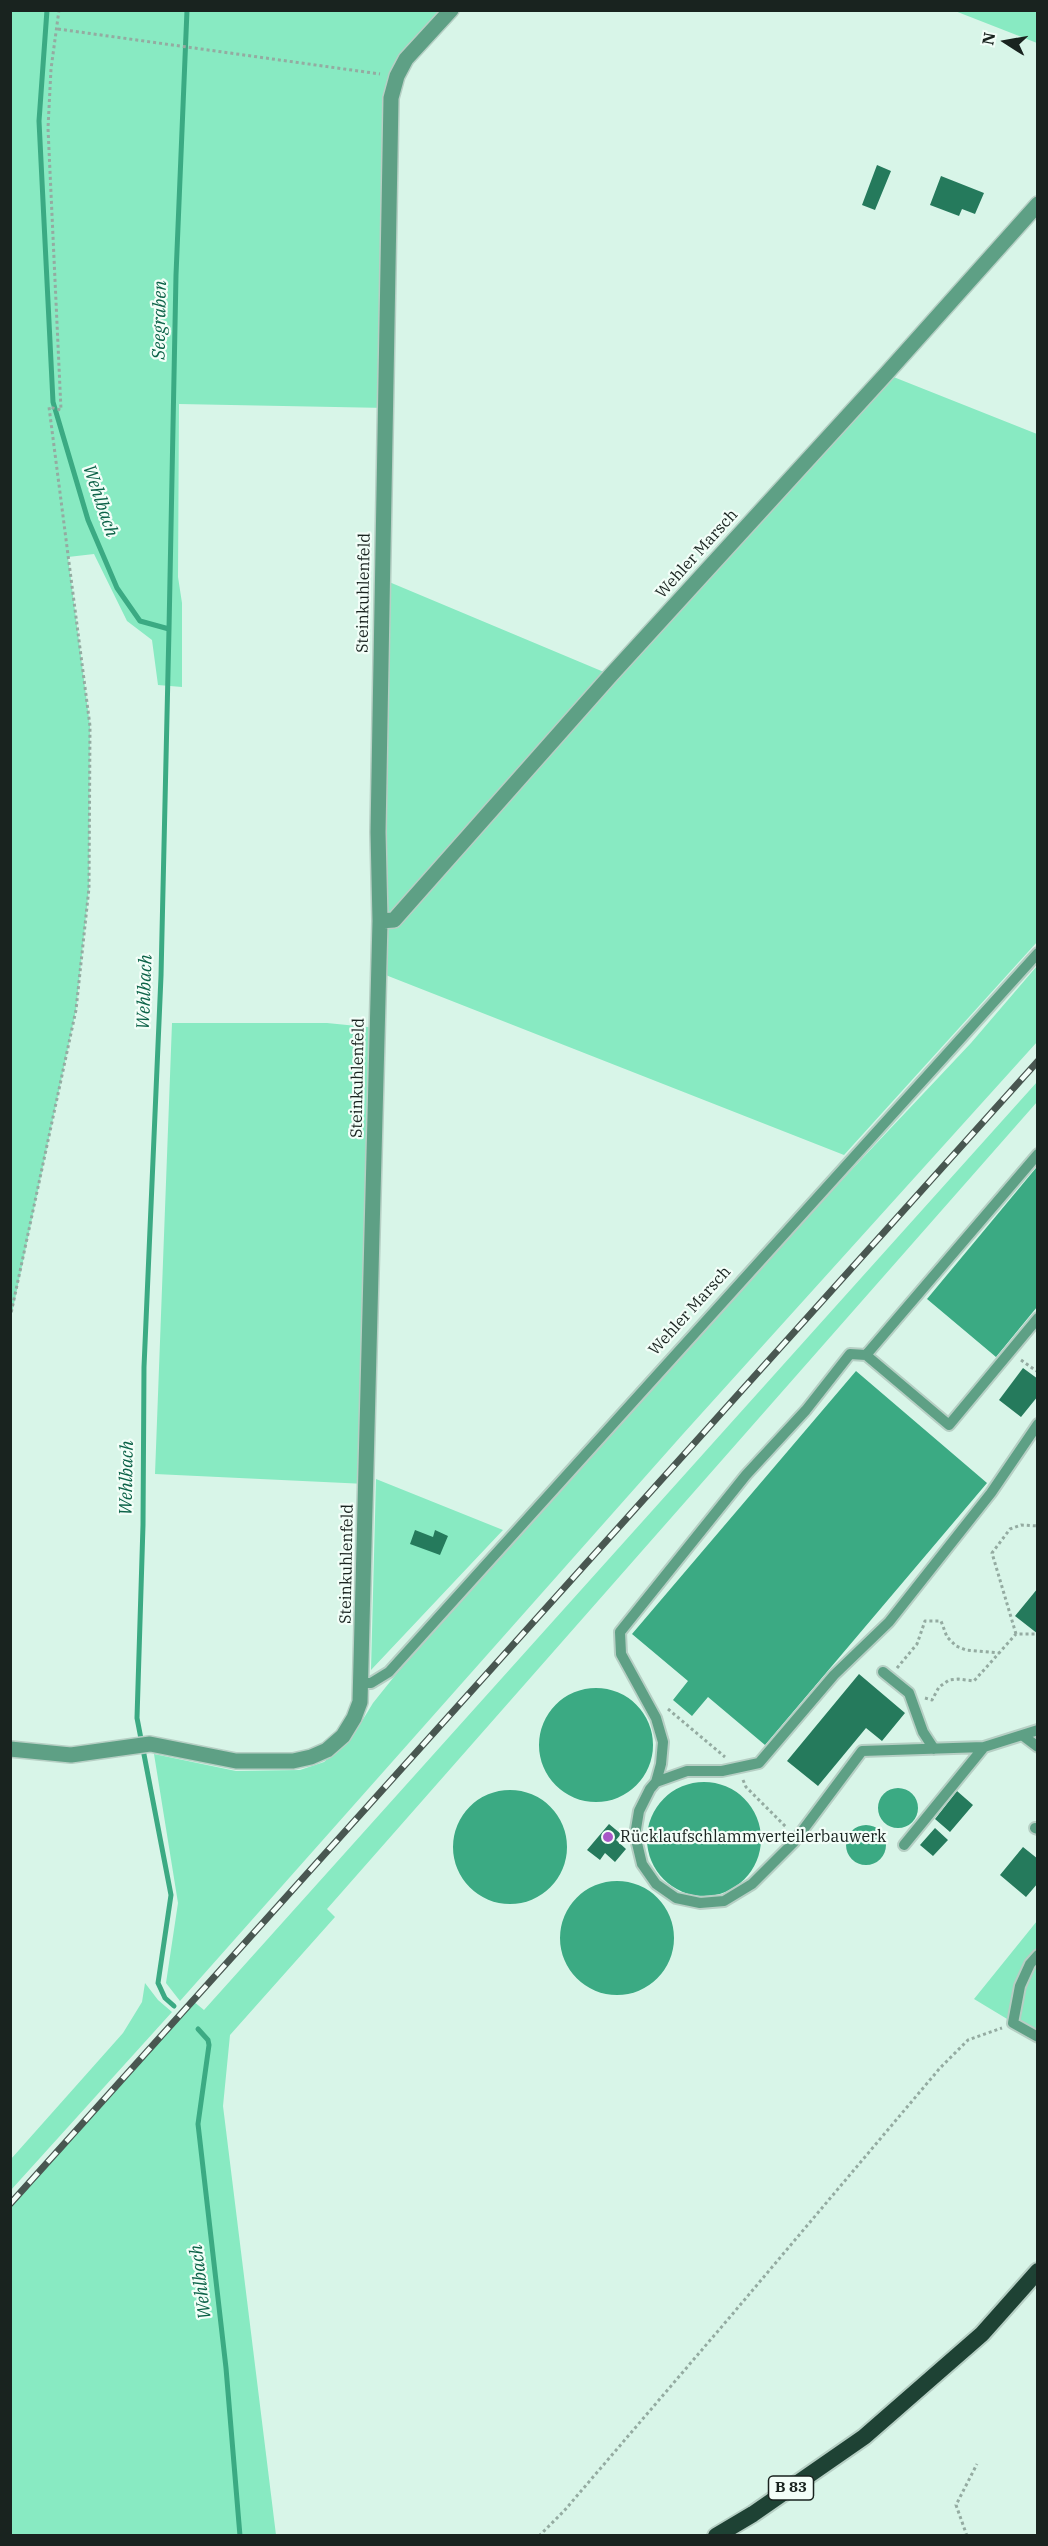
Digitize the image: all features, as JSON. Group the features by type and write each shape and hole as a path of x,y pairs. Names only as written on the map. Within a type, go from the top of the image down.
{"highway":[{"name":"B 83","path":"716,2535 753,2514 872,2430 982,2334 1038,2271"}],"street":[{"name":"Steinkuhlenfeld","path":"10,1749 50,1755 71,1755 150,1744 236,1761 265,1762 310,1757 327,1750 343,1736 360,1702 380,921 378,798 391,98 406,59 451,10"},
{"name":"Wehler Marsch","path":"380,921 394,920 611,675 1038,204"}],"lane":[{"name":"Wehler Marsch","path":"362,1683 371,1683 388,1672 1038,953"},
{"path":"866,1354 1038,1154"},
{"path":"1038,1318 950,1425 866,1354 850,1354 806,1410 746,1475 620,1632 621,1654 656,1718 663,1742 661,1764 656,1782 639,1811 635,1835 642,1864 656,1884 676,1898 700,1903 724,1901 752,1884 794,1842 862,1751 984,1747 1038,1730"},
{"path":"656,1782 687,1771 722,1771 759,1763 834,1675 889,1622 991,1492 1038,1424"},
{"path":"886,1674 909,1693 923,1732 934,1749"},
{"path":"1022,1735 1038,1747"},
{"path":"904,1845 984,1747"},
{"path":"1038,1955 1030,1964 1020,1986 1013,2023 1038,2037"}],"path":[{"path":"10,1318 76,1010 89,888 90,726 49,407 61,410 48,128 51,69 59,10"},
{"path":"58,29 398,76"},
{"path":"1010,1352 1038,1372"},
{"path":"1016,1634 992,1553 1010,1528 1021,1525 1038,1526"},
{"path":"886,1674 916,1644 925,1621 941,1621 947,1637 956,1646 966,1650 999,1653"},
{"path":"909,1693 932,1700 939,1687 949,1680 974,1681 1016,1634 1038,1634"},
{"path":"539,2535 564,2511 730,2318 939,2068 968,2040 1013,2023"},
{"path":"967,2535 956,2505 977,2464"}],"shaded area":[{"path":"11,11 451,11 397,76 387,408 179,404 178,577 182,603 182,687 158,685 152,640 127,621 94,554 68,557 90,726 89,888 76,1010 11,1318"},
{"path":"955,11 1037,11 1037,43"},
{"path":"886,374 1037,434 1037,942 844,1155 378,972 382,579 611,675"},
{"path":"1037,966 1037,1042 683,1434 180,2001 166,1983 178,1903 154,1754 236,1771 300,1770 324,1762 351,1739 373,1703 397,1673 743,1285 971,1043"},
{"path":"172,1023 327,1023 377,1028 366,1484 155,1474"},
{"path":"1037,1082 1037,1102 327,1909 335,1917 230,2035 223,2106 276,2535 11,2535 11,2204 193,2001 204,2010"},
{"path":"1036,1168 1037,1307 996,1357 927,1299"},
{"path":"856,1371 987,1483 765,1745 708,1697 692,1716 673,1700 688,1681 632,1634"},
{"path":"376,1479 503,1530 371,1670"},
{"path":"596,1688 618,1693 636,1705 648,1723 653,1745 648,1767 636,1785 618,1797 596,1802 574,1797 556,1785 544,1767 539,1745 544,1723 556,1705 574,1693"},
{"path":"704,1782 726,1787 744,1799 756,1817 761,1839 756,1861 744,1879 726,1891 704,1896 682,1891 664,1879 652,1861 647,1839 652,1817 664,1799 682,1787"},
{"path":"898,1788 906,1789 912,1794 917,1800 917,1816 912,1822 906,1827 898,1828 890,1827 884,1822 879,1816 878,1808 879,1800 884,1794 890,1789"},
{"path":"510,1790 532,1795 550,1807 562,1825 567,1847 562,1869 550,1887 532,1899 510,1904 488,1899 470,1887 458,1869 453,1847 458,1825 470,1807 488,1795"},
{"path":"866,1825 874,1826 880,1831 885,1837 885,1853 880,1859 874,1864 866,1865 858,1864 852,1859 847,1853 846,1845 847,1837 852,1831 858,1826"},
{"path":"617,1881 639,1886 657,1898 669,1916 674,1938 669,1960 657,1978 639,1990 617,1995 595,1990 577,1978 565,1960 560,1938 565,1916 577,1898 595,1886"},
{"path":"1037,1921 1037,2037 974,1999"},
{"path":"145,1983 158,2000 172,2012 11,2190 11,2159 123,2033 142,2002"}],"building":[{"path":"877,165 891,171 875,210 862,205"},
{"path":"941,176 984,193 975,214 962,209 959,216 930,205"},
{"path":"1023,1368 1038,1379 1038,1396 1021,1417 999,1400"},
{"path":"415,1530 433,1537 435,1530 448,1536 440,1555 410,1544"},
{"path":"1038,1588 1038,1634 1015,1616"},
{"path":"859,1674 905,1713 882,1741 866,1728 818,1786 787,1761"},
{"path":"957,1791 973,1805 950,1832 935,1819"},
{"name":"Rücklaufschlammverteilerbauwerk","path":"609,1824 621,1834 616,1840 626,1849 615,1862 605,1853 600,1860 587,1850"},
{"path":"935,1828 948,1840 933,1856 920,1845"},
{"path":"1023,1847 1038,1859 1038,1883 1026,1897 1000,1875"}],"waterway":[{"name":"Wehlbach","path":"47,10 39,121 53,402 88,520 117,588 140,621 169,629 161,976 144,1367 143,1525 137,1718 171,1895 158,1983 165,1998 174,2006"},
{"name":"Seegraben","path":"169,629 176,275 187,10"},
{"name":"Wehlbach","path":"198,2029 208,2040 209,2045 198,2124 226,2368 240,2536"}],"railway":[{"path":"10,2204 1038,1061"}],"place":[{"name":"Rücklaufschlammverteilerbauwerk","path":"608,1837"}]}
